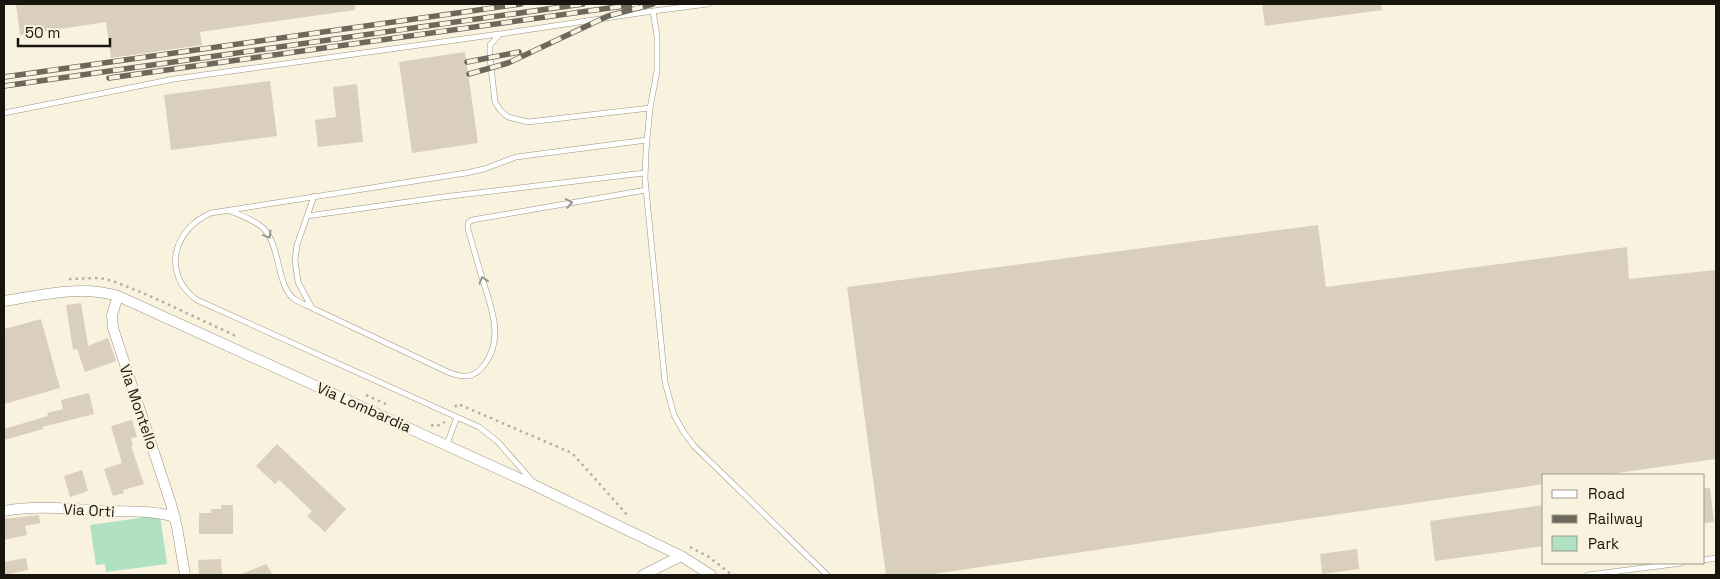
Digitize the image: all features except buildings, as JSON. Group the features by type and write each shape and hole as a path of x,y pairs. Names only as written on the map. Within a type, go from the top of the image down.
{"street":[{"name":"Via Lombardia","path":"4,301 80,291 104,292 118,296 447,444 681,556 711,575"},
{"name":"Via Montello","path":"118,296 112,316 113,328 175,518 185,575"},
{"name":"Via Orti","path":"4,511 41,507 154,512 175,518"},
{"path":"643,575 681,556"}],"lane":[{"path":"4,113 174,79 708,4"},
{"path":"653,11 657,71 650,108 644,173 663,374 674,415 686,437 701,453 827,575"},
{"path":"500,34 490,45 490,58 495,102 508,117 528,122 650,108"},
{"path":"536,486 492,437 479,428 197,300 183,288 176,270 176,251 184,234 196,221 211,212 473,172 516,157 646,140"},
{"path":"307,216 644,173"},
{"path":"228,210 264,228 272,242 283,279 294,299 450,373 464,377 474,375 486,362 493,348 495,327 467,226 470,221 646,190"},
{"path":"312,308 300,288 295,268 297,245 314,196"},
{"path":"447,444 457,417"},
{"path":"1588,575 1674,564"}],"path":[{"path":"69,279 100,278 113,280 236,336"},
{"path":"358,392 393,408"},
{"path":"425,425 437,426 444,423 458,404 572,453 626,516 634,520"},
{"path":"684,545 710,557 732,575"}],"green space":[{"path":"160,515 167,564 106,572 105,564 96,565 90,525"}],"railway":[{"path":"4,77 521,4"},
{"path":"4,86 583,4"},
{"path":"109,78 638,4"},
{"path":"469,74 508,63 608,16 653,4"},
{"path":"467,62 519,52"}]}
